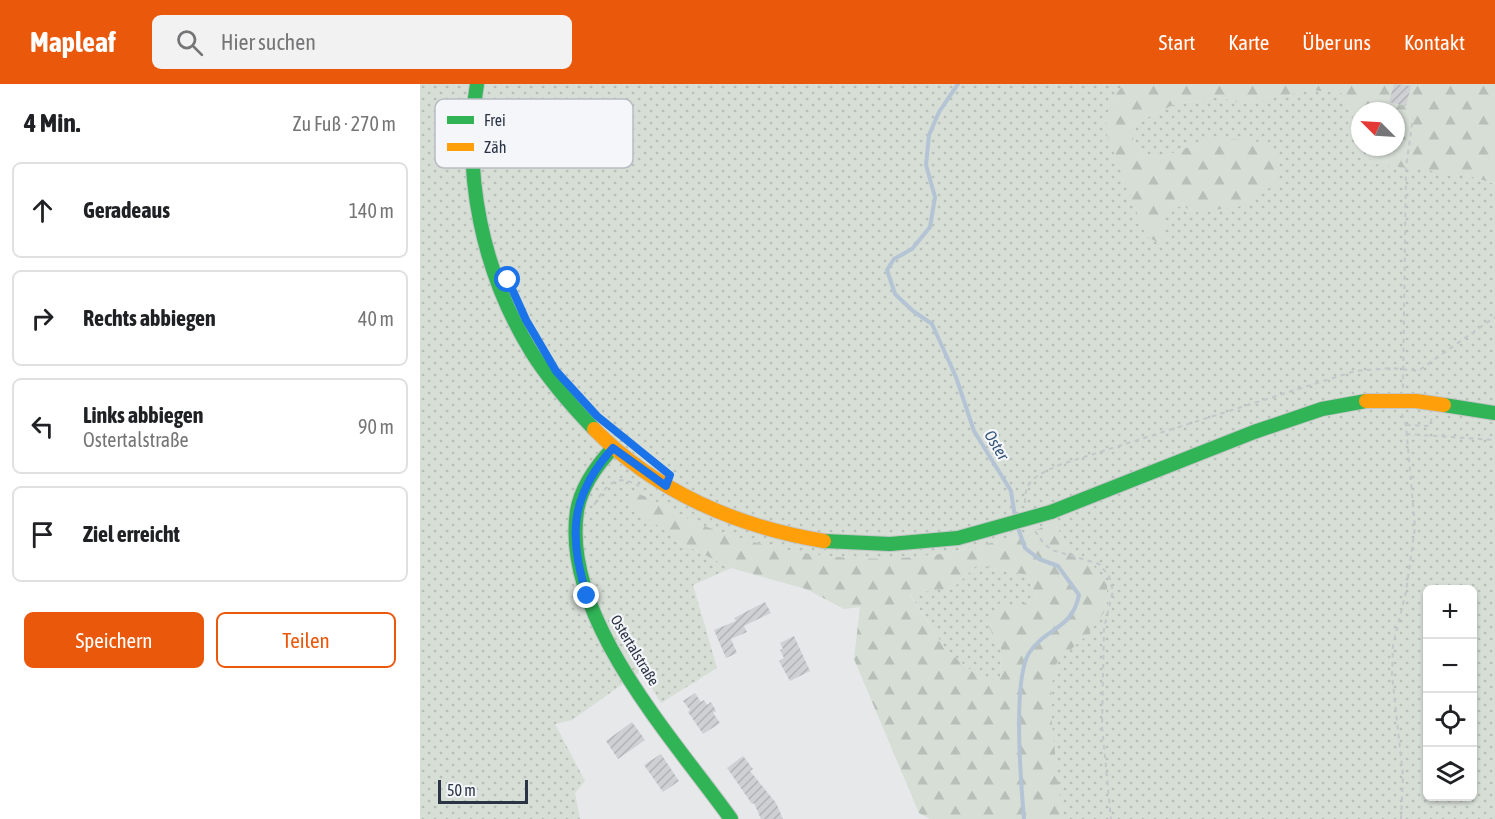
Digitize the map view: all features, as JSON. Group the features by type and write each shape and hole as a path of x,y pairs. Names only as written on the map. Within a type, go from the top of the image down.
{"main road":[{"path":"475,99 477,84"},
{"path":"472,168 479,216 498,284 516,325 547,378 565,401 613,448 652,478 703,506 777,532 821,541 856,544 898,544 958,538 1051,512 1254,432 1322,409 1366,401 1416,401 1495,414"},
{"name":"Ostertalstraße","path":"613,448 597,465 576,512 575,550 580,574 595,616 627,675 731,819"}],"path":[{"path":"1404,370 1406,166 1413,118"},
{"path":"1025,509 1025,494 1029,483 1035,477 1059,465 1355,371 1391,368 1418,371 1495,317"},
{"path":"1406,425 1430,426 1432,413"},
{"path":"1401,819 1403,776 1392,675 1393,645 1406,592 1415,526 1406,425 1402,418"},
{"path":"1406,434 1495,440"},
{"path":"1032,524 1044,544 1052,550 1099,564 1110,576 1113,591 1111,607 1104,628 1102,726 1111,819"}],"green space":[{"path":"420,84 1124,84 1110,102 1165,229 1161,209 1182,206 1195,212 1209,139 1160,158 1142,153 1133,139 1136,123 1175,104 1220,97 1242,104 1310,90 1342,93 1351,113 1351,156 1384,156 1467,175 1495,184 1495,819 1062,819 1051,715 1053,675 1059,659 1088,634 1093,565 1069,552 1055,523 999,541 940,554 885,559 828,556 745,540 681,516 636,493 679,542 731,568 693,585 717,668 661,703 641,671 572,720 555,724 585,781 575,793 580,819 420,819"},
{"path":"1124,84 1495,84 1495,184 1467,175 1374,164 1368,156 1405,156 1405,102 1351,102 1351,113 1341,93 1310,90 1242,104 1220,97 1175,104 1136,123 1133,139 1142,153 1160,158 1209,139 1254,140 1279,155 1278,183 1238,207 1195,212 1182,206 1162,209 1165,229 1163,245 1146,236 1105,130 1110,102"},
{"path":"636,493 642,495 681,516 745,540 800,552 857,558 885,559 940,554 999,541 1055,523 1069,552 1093,565 1107,584 1107,608 1088,634 1057,662 1051,688 1052,724 1062,819 930,819 919,813 854,659 860,607 844,609 806,589 731,568 679,542 635,508 629,497","holes":["979,563 993,569 1027,575 1036,595 1021,606 1000,603 985,621 1001,647 1000,679 985,682 946,650 909,594 953,588"]},
{"path":"979,563 993,569 1027,575 1036,596 1021,606 985,621 1001,647 1000,679 985,682 946,650 909,593 953,588"}],"building":[{"path":"1394,84 1411,86 1406,106 1405,102 1389,102"},
{"path":"765,602 771,613 744,626 747,632 731,639 737,653 726,658 714,630 736,621 734,618"},
{"path":"794,636 810,671 790,681 779,661 784,658 780,650 783,649 780,643"},
{"path":"695,693 701,702 704,700 707,705 711,702 716,711 713,713 720,723 703,734 683,701"},
{"path":"632,722 645,740 618,759 606,741"},
{"path":"661,754 679,781 663,792 644,765"},
{"path":"743,756 753,769 750,771 776,803 783,819 761,819 754,803 752,804 727,768"}],"waterway":[{"name":"Oster","path":"958,84 939,112 929,135 926,165 935,197 930,227 912,249 894,259 887,270 895,294 913,311 932,324 956,377 974,431 1011,491 1015,517"},
{"name":"Oster","path":"1017,525 1025,548 1039,559 1058,566 1079,595 1071,615 1036,644 1029,653 1024,667 1019,709 1024,819"}],"traffic: fast":[{"path":"475,99 477,84"},
{"path":"473,168 480,222 489,256 514,321 545,372 594,429"},
{"path":"1051,512 1254,432 1322,409 1366,401"},
{"path":"1444,405 1495,413"},
{"path":"613,448 590,477 577,511 577,551 586,592 603,634 626,674 731,819"},
{"path":"958,538 1051,512"},
{"path":"824,541 890,544 958,538"}],"traffic: slow":[{"path":"1366,401 1416,401 1444,405"},
{"path":"594,429 644,471 700,503 760,526 824,541"}],"route":[{"path":"508,280 539,345 556,371 597,416 670,475 666,486 613,448 597,465 576,512 574,531 575,550 587,596"}]}
